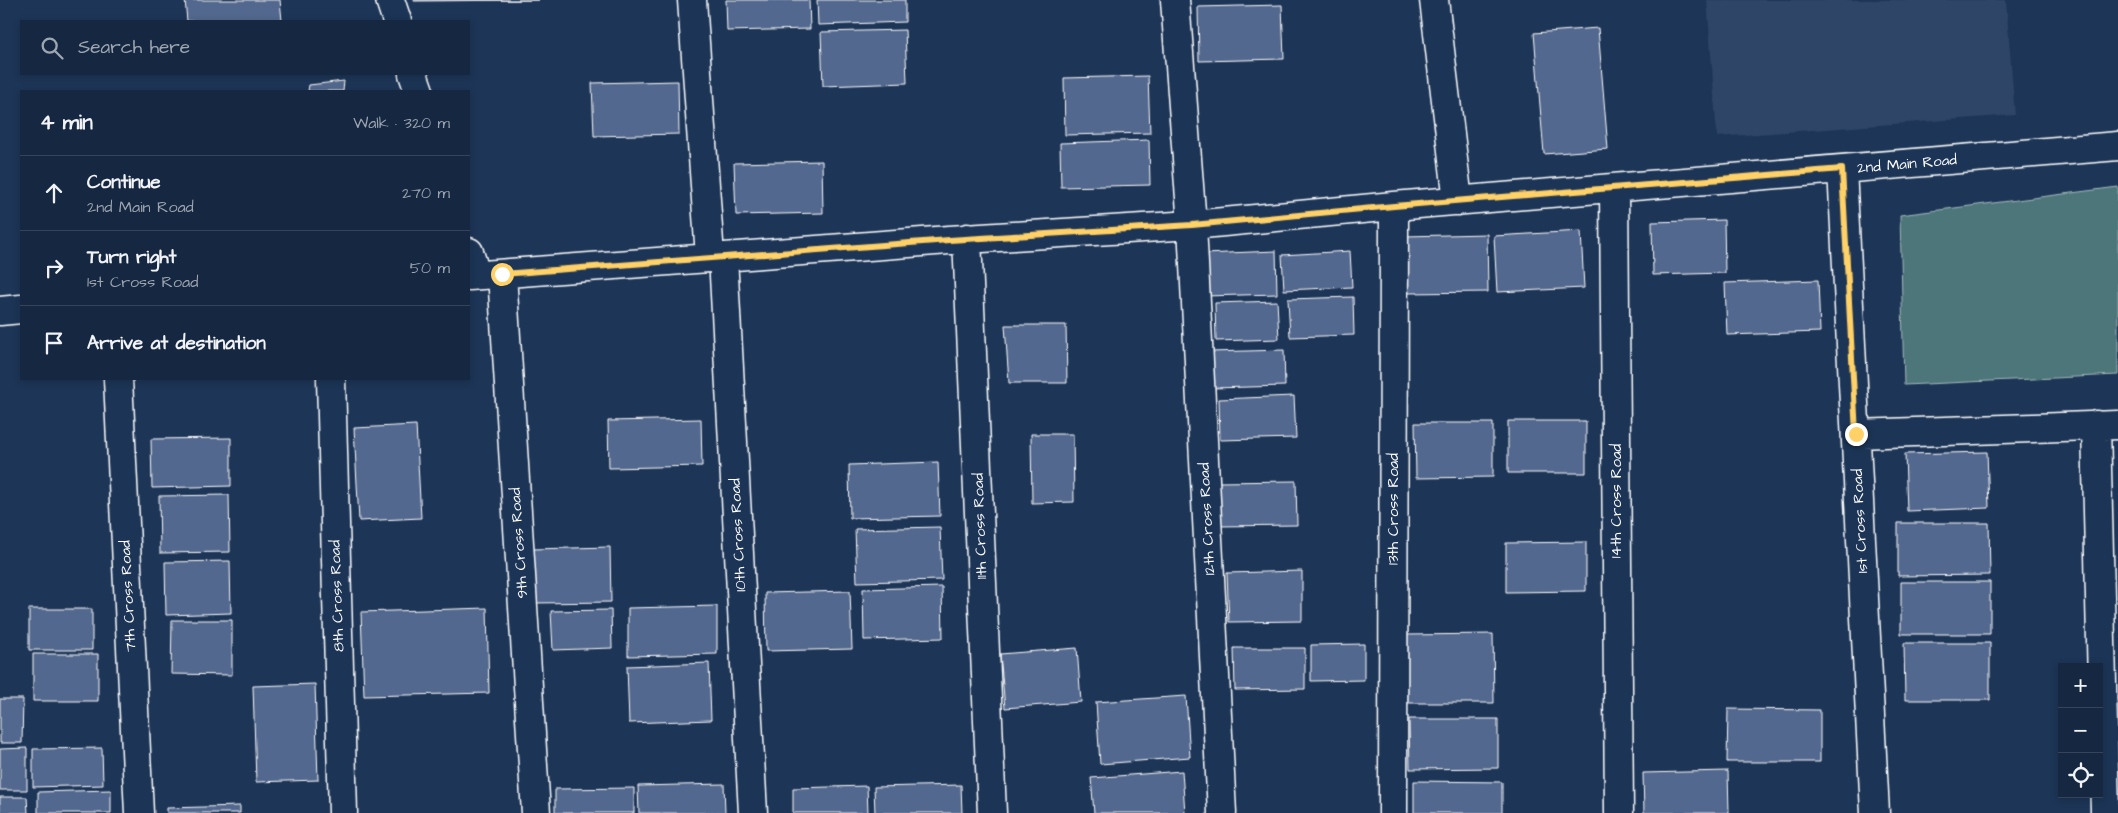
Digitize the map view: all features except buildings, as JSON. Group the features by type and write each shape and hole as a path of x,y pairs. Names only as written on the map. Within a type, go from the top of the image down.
{"street":[{"path":"390,0 397,20"},
{"name":"10th Cross Road","path":"692,0 716,257 753,813"},
{"name":"12th Cross Road","path":"1175,0 1192,225 1222,813"},
{"path":"1434,0 1458,201"},
{"path":"413,75 419,90"},
{"name":"2nd Main Road","path":"479,269 716,257 967,238 1192,225 1394,206 2118,146"},
{"name":"1st Cross Road","path":"1842,169 1876,813"},
{"name":"14th Cross Road","path":"1614,189 1619,813"},
{"name":"13th Cross Road","path":"1393,813 1394,206"},
{"name":"11th Cross Road","path":"967,238 992,813"},
{"name":"9th Cross Road","path":"479,269 536,813"},
{"path":"0,311 20,309"},
{"name":"7th Cross Road","path":"118,380 139,813"},
{"name":"8th Cross Road","path":"331,380 343,813"},
{"path":"1856,434 2107,425 2105,813"}],"shaded area":[{"path":"1707,0 2006,0 2015,115 1717,137"}],"green space":[{"path":"2118,187 2118,375 1904,385 1900,215"}],"route":[{"path":"502,274 949,240 1192,225 1394,206 1842,169 1856,434"}]}
